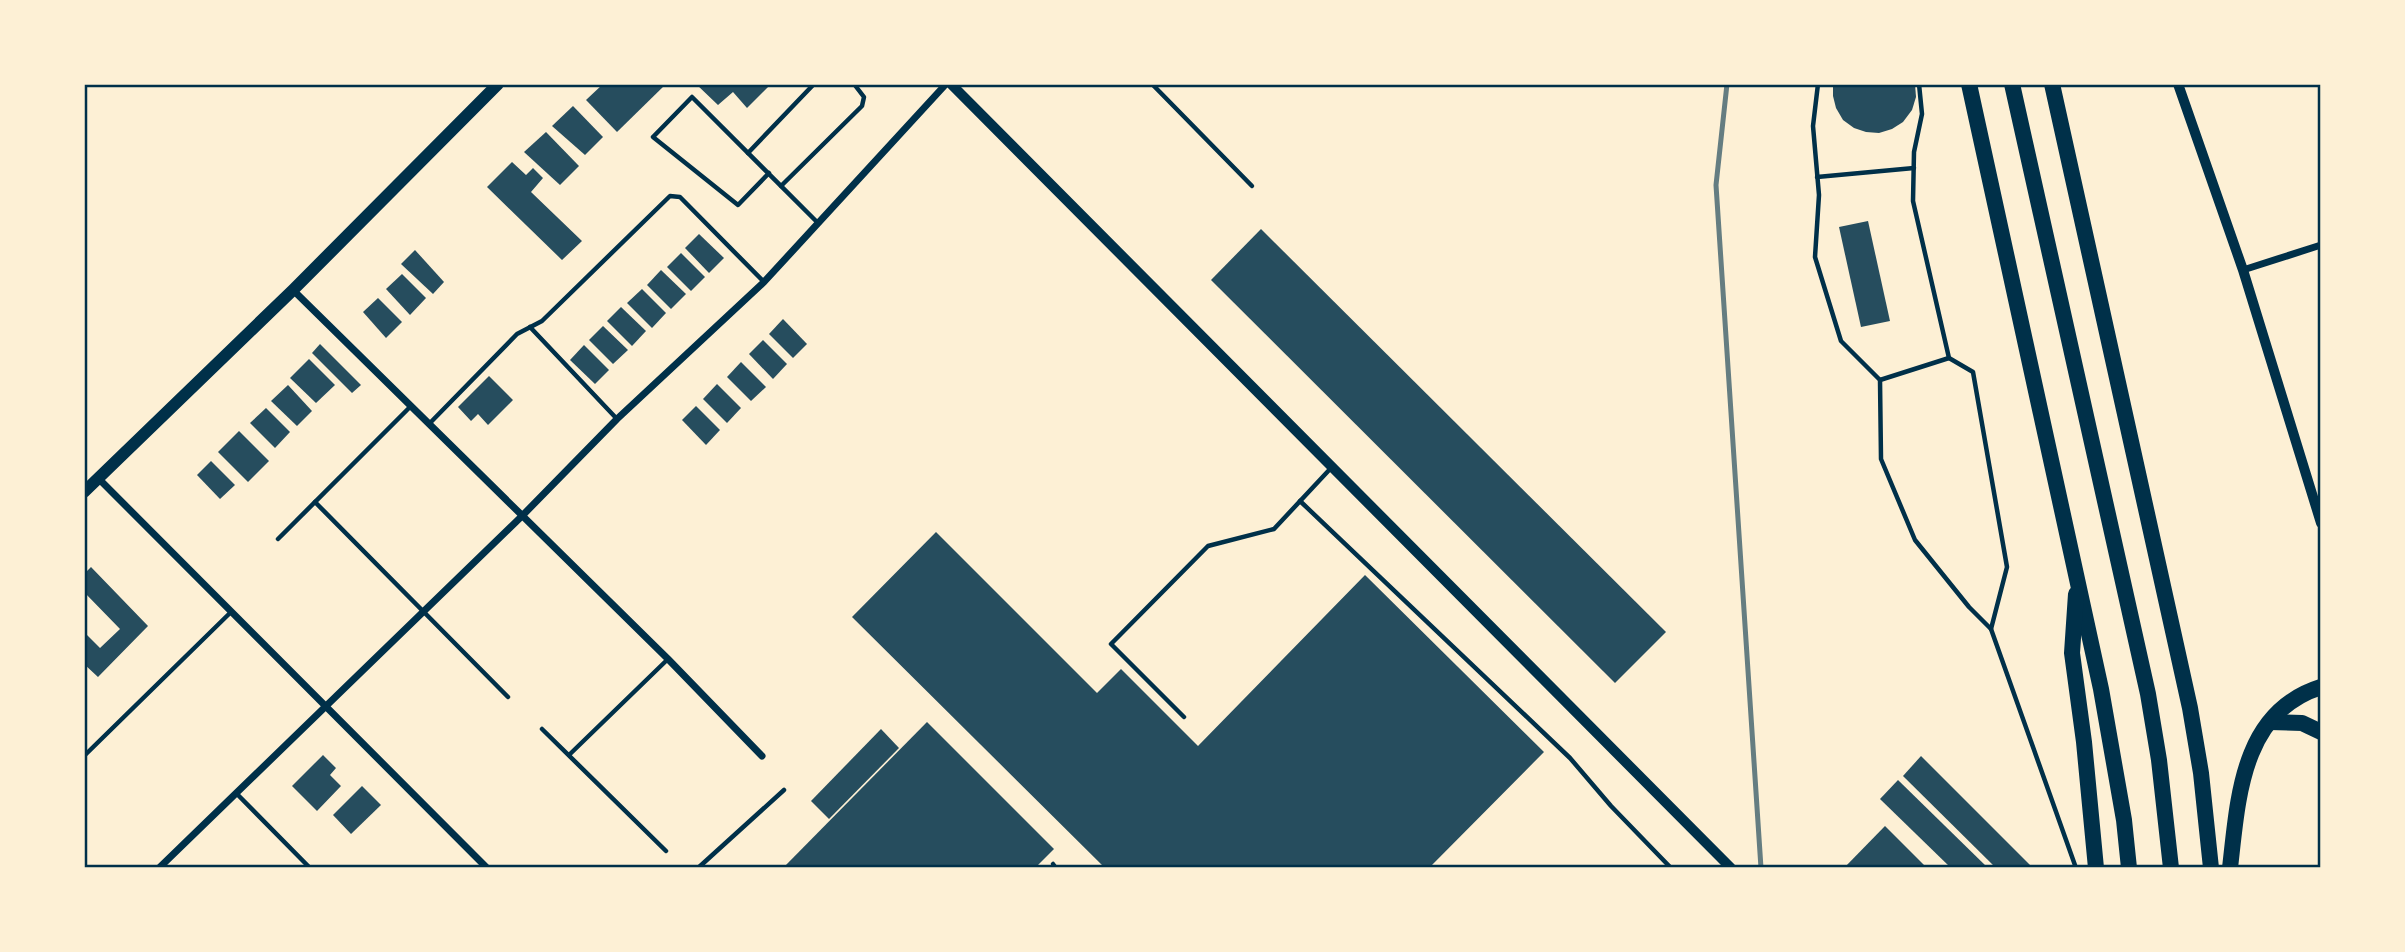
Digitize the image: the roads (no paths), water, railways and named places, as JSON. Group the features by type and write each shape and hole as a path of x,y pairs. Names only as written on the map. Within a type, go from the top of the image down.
{"highway":[{"path":"1969,84 2078,574 2101,689 2129,868"},
{"path":"2012,84 2148,694 2160,760 2171,868"},
{"path":"2052,84 2187,695 2201,774 2211,868"},
{"path":"2078,574 2072,653 2096,868"},
{"path":"2230,868 2239,793 2246,765 2260,735 2288,703 2321,687"},
{"path":"2270,722 2302,723 2321,732"}],"main road":[{"path":"84,492 293,290 498,84"}],"street":[{"path":"159,868 522,516 617,419 764,282 949,84 1731,868"},
{"path":"2178,84 2243,270 2321,523"},
{"path":"2243,270 2321,245"},
{"path":"293,290 668,659 762,756"},
{"path":"98,478 487,868"}],"lane":[{"path":"748,153 814,84"},
{"path":"781,186 862,106 864,97 854,84"},
{"path":"1152,84 1252,186"},
{"path":"1818,84 1813,126 1819,195 1815,257 1841,341 1880,380 1881,459 1915,540 1969,607 1991,629 2076,868"},
{"path":"1919,84 1922,114 1914,152 1913,201 1949,358 1973,372 2007,568 1991,629"},
{"path":"769,173 738,205 653,136 692,97 769,173 818,223"},
{"path":"1817,177 1914,168"},
{"path":"429,424 517,334 542,321 670,197 680,197 764,282"},
{"path":"530,327 617,419"},
{"path":"1880,380 1949,358"},
{"path":"278,539 411,407"},
{"path":"1184,717 1111,644 1208,546 1274,529 1332,467"},
{"path":"1300,501 1570,758 1611,806 1671,868"},
{"path":"315,502 508,697"},
{"path":"84,755 231,611"},
{"path":"569,755 668,659"},
{"path":"542,729 666,851"},
{"path":"698,868 784,790"},
{"path":"236,793 310,868"}],"railway":[{"path":"1727,84 1716,185 1761,868"}]}
